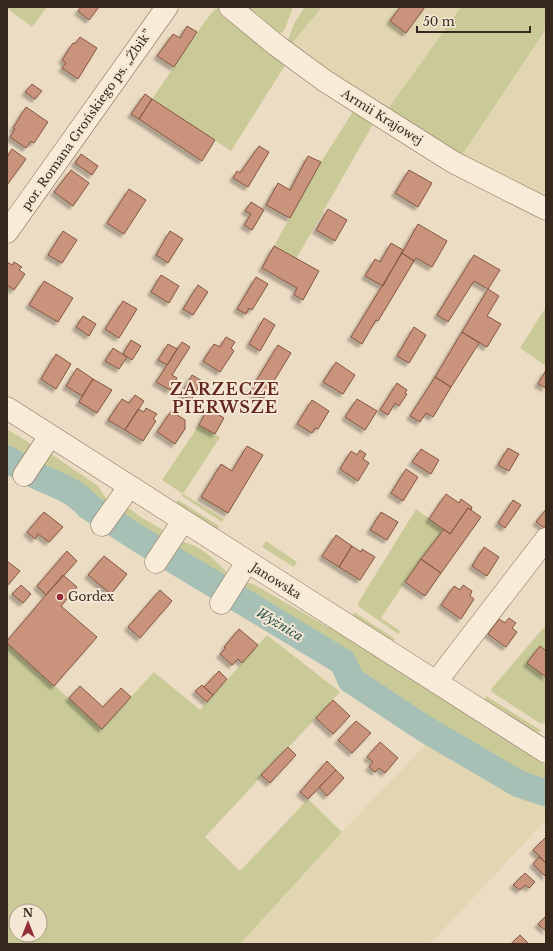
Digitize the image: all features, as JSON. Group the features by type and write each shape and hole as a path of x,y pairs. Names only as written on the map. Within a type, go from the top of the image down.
{"street":[{"name":"por. Romana Grońskiego ps. „Żbik”","path":"7,232 167,7"},
{"name":"Armii Krajowej","path":"230,7 276,45 325,81 454,162 546,209"},
{"name":"Janowska","path":"7,408 436,682 544,747"},
{"path":"27,471 50,436"},
{"path":"105,521 129,487"},
{"path":"160,556 183,521"},
{"path":"436,682 546,539"},
{"path":"225,597 247,562"}],"shaded area":[{"path":"322,7 461,7 385,113 288,48"},
{"path":"546,29 546,194 541,202 460,158"},
{"path":"429,741 477,775 502,790 534,800 546,808 546,820 430,944 240,944 342,832"}],"green space":[{"path":"10,7 47,7 32,27 8,9"},
{"path":"236,7 293,7 285,29 278,36"},
{"path":"305,7 322,7 288,48 286,44 295,22"},
{"path":"461,7 546,7 546,29 460,158 385,113"},
{"path":"221,8 286,64 231,151 152,99 206,20 215,9"},
{"path":"356,107 371,116 372,126 296,259 274,246 321,162"},
{"path":"546,307 546,366 520,348"},
{"path":"199,425 220,437 183,494 162,480"},
{"path":"7,429 36,447 24,466 7,457"},
{"path":"47,451 98,486 111,506 105,514 65,484 34,472"},
{"path":"32,475 65,490 80,501 86,508 102,517 98,522 47,486 45,488 29,478"},
{"path":"183,494 224,519 222,522 182,496"},
{"path":"178,500 219,526 218,529 176,503"},
{"path":"122,507 130,509 166,533 158,548 113,520"},
{"path":"416,509 444,529 405,582 381,618 400,631 398,634 358,606 358,603"},
{"path":"110,524 155,553 150,558 107,529"},
{"path":"181,541 189,543 202,550 229,575 225,589 169,555"},
{"path":"266,541 297,562 294,567 262,547"},
{"path":"241,580 255,585 340,634 546,766 546,791 520,782 426,727 353,679 345,661 231,591"},
{"path":"354,612 395,639 392,642 353,616"},
{"path":"546,625 546,722 541,724 492,692 491,689"},
{"path":"267,635 340,692 205,837 240,871 308,799 342,832 240,944 7,944 7,643 102,728 154,672 200,710"},
{"path":"486,696 542,731 538,732 531,730 484,700"}],"building":[{"path":"81,7 99,7 89,20 78,11"},
{"path":"400,7 425,7 406,33 390,21"},
{"path":"187,26 197,32 174,67 157,56 173,34 180,38"},
{"path":"80,37 97,48 78,79 62,68 66,63 62,60 73,43 75,44"},
{"path":"32,84 42,91 35,99 25,92"},
{"path":"145,94 152,99 139,119 131,114"},
{"path":"152,99 215,140 202,161 139,119"},
{"path":"26,107 48,122 34,143 31,141 26,148 10,137 15,129 13,128"},
{"path":"259,146 269,152 248,187 233,178 237,171 240,173"},
{"path":"12,149 26,159 7,185 7,157"},
{"path":"81,154 98,166 92,175 75,163"},
{"path":"308,156 321,162 290,218 266,205 278,183 290,190"},
{"path":"71,170 89,183 73,206 54,192"},
{"path":"409,170 432,183 418,207 395,193"},
{"path":"129,189 146,200 124,234 107,223"},
{"path":"251,202 264,210 252,230 244,225 251,214 245,211"},
{"path":"328,209 347,220 335,241 316,230"},
{"path":"418,224 447,241 432,267 416,258 414,261 402,253"},
{"path":"63,231 77,240 62,263 48,255"},
{"path":"170,231 183,239 168,263 156,255"},
{"path":"391,243 403,250 383,286 365,276 375,259 380,262"},
{"path":"274,246 319,271 303,300 294,295 297,288 262,268"},
{"path":"402,253 414,261 378,321 376,320 362,344 351,337"},
{"path":"474,255 500,270 488,289 474,281 448,322 437,315"},
{"path":"7,262 12,265 14,262 22,267 19,270 25,274 14,290 7,285"},
{"path":"161,275 179,286 169,303 151,292"},
{"path":"256,277 268,284 252,310 249,308 246,314 237,309"},
{"path":"44,281 73,298 58,322 29,305"},
{"path":"198,285 208,292 193,315 183,309"},
{"path":"488,289 499,296 487,316 501,324 487,347 462,332"},
{"path":"123,301 137,309 119,338 105,329"},
{"path":"83,316 96,324 89,336 76,327"},
{"path":"264,318 275,325 260,351 249,344"},
{"path":"414,327 426,335 409,363 397,356"},
{"path":"462,332 479,343 451,387 435,377"},
{"path":"226,337 235,342 231,348 234,351 220,372 203,361 214,344 220,347"},
{"path":"131,340 141,346 132,360 123,354"},
{"path":"182,342 190,347 172,375 177,378 170,390 156,382"},
{"path":"168,344 177,349 167,365 158,360"},
{"path":"278,345 291,353 263,399 250,391"},
{"path":"113,348 127,357 119,369 105,361"},
{"path":"56,354 71,364 56,389 41,379"},
{"path":"336,362 355,375 343,394 323,382"},
{"path":"77,368 93,379 82,396 66,386"},
{"path":"546,370 546,388 538,384"},
{"path":"192,375 202,381 191,400 181,394"},
{"path":"435,377 451,387 433,417 426,413 420,422 410,416"},
{"path":"93,379 112,390 97,413 79,402"},
{"path":"397,383 407,390 405,393 407,394 399,406 395,403 388,415 380,410"},
{"path":"135,395 144,401 125,430 108,420 122,399 129,403"},
{"path":"357,399 377,411 365,430 345,417"},
{"path":"312,400 329,411 318,429 315,428 312,433 297,424"},
{"path":"146,408 157,414 153,419 156,421 143,441 125,430 138,409 144,412"},
{"path":"208,408 224,418 215,434 199,425"},
{"path":"171,411 185,420 185,429 175,444 157,432"},
{"path":"247,446 263,455 228,513 201,497 221,464 232,471"},
{"path":"508,448 519,454 509,471 498,465"},
{"path":"421,449 439,460 431,474 412,462"},
{"path":"360,450 366,454 363,459 369,463 358,481 340,469 351,451 357,455"},
{"path":"406,469 418,477 403,501 391,493"},
{"path":"446,494 459,503 461,499 472,507 471,510 468,508 450,534 429,519"},
{"path":"513,500 521,505 505,528 498,523"},
{"path":"468,508 481,517 441,573 421,559 444,529 450,534"},
{"path":"546,509 546,529 536,522"},
{"path":"44,512 63,527 49,542 38,534 35,539 27,532"},
{"path":"381,512 398,522 387,540 370,530"},
{"path":"336,535 352,546 339,567 322,556"},
{"path":"352,546 361,552 362,549 375,557 360,580 339,567"},
{"path":"484,547 499,557 487,576 472,566"},
{"path":"67,551 77,561 46,595 37,586"},
{"path":"104,556 127,574 111,594 88,575"},
{"path":"421,559 441,573 425,596 405,582"},
{"path":"7,561 20,571 7,586"},
{"path":"63,575 77,587 61,606 97,637 54,686 7,643 7,641"},
{"path":"21,585 31,594 23,603 12,594"},
{"path":"463,585 472,591 470,596 474,599 461,619 441,605 454,586 460,590"},
{"path":"160,590 172,601 140,638 128,627"},
{"path":"509,618 516,623 512,628 517,632 506,647 488,634 499,619 505,623"},
{"path":"239,629 258,645 242,663 238,659 232,665 220,654"},
{"path":"540,646 546,651 546,677 527,663"},
{"path":"219,671 227,679 213,695 204,687"},
{"path":"202,685 213,695 207,702 195,691"},
{"path":"80,686 103,707 121,688 131,697 102,729 69,698"},
{"path":"333,700 350,716 333,734 316,718"},
{"path":"356,721 371,733 352,753 338,740"},
{"path":"380,742 398,758 385,773 379,768 375,772 369,767 373,762 367,757"},
{"path":"288,747 296,755 270,783 261,775"},
{"path":"327,761 336,770 308,799 300,792"},
{"path":"336,770 344,778 327,796 319,787"},
{"path":"546,837 546,863 533,850"},
{"path":"539,857 546,863 546,877 533,864"},
{"path":"525,873 535,882 529,888 525,885 520,890 513,885"},
{"path":"546,916 546,931 538,924"},
{"path":"520,935 529,944 511,944"}],"waterway":[{"name":"Wyżnica","path":"7,459 33,474 71,492 89,507 139,539 343,662 351,680 425,729 519,784 546,793"}],"place":[{"name":"Gordex","path":"60,597"}],"district":[{"name":"ZARZECZE PIERWSZE","path":"225,398"}]}
